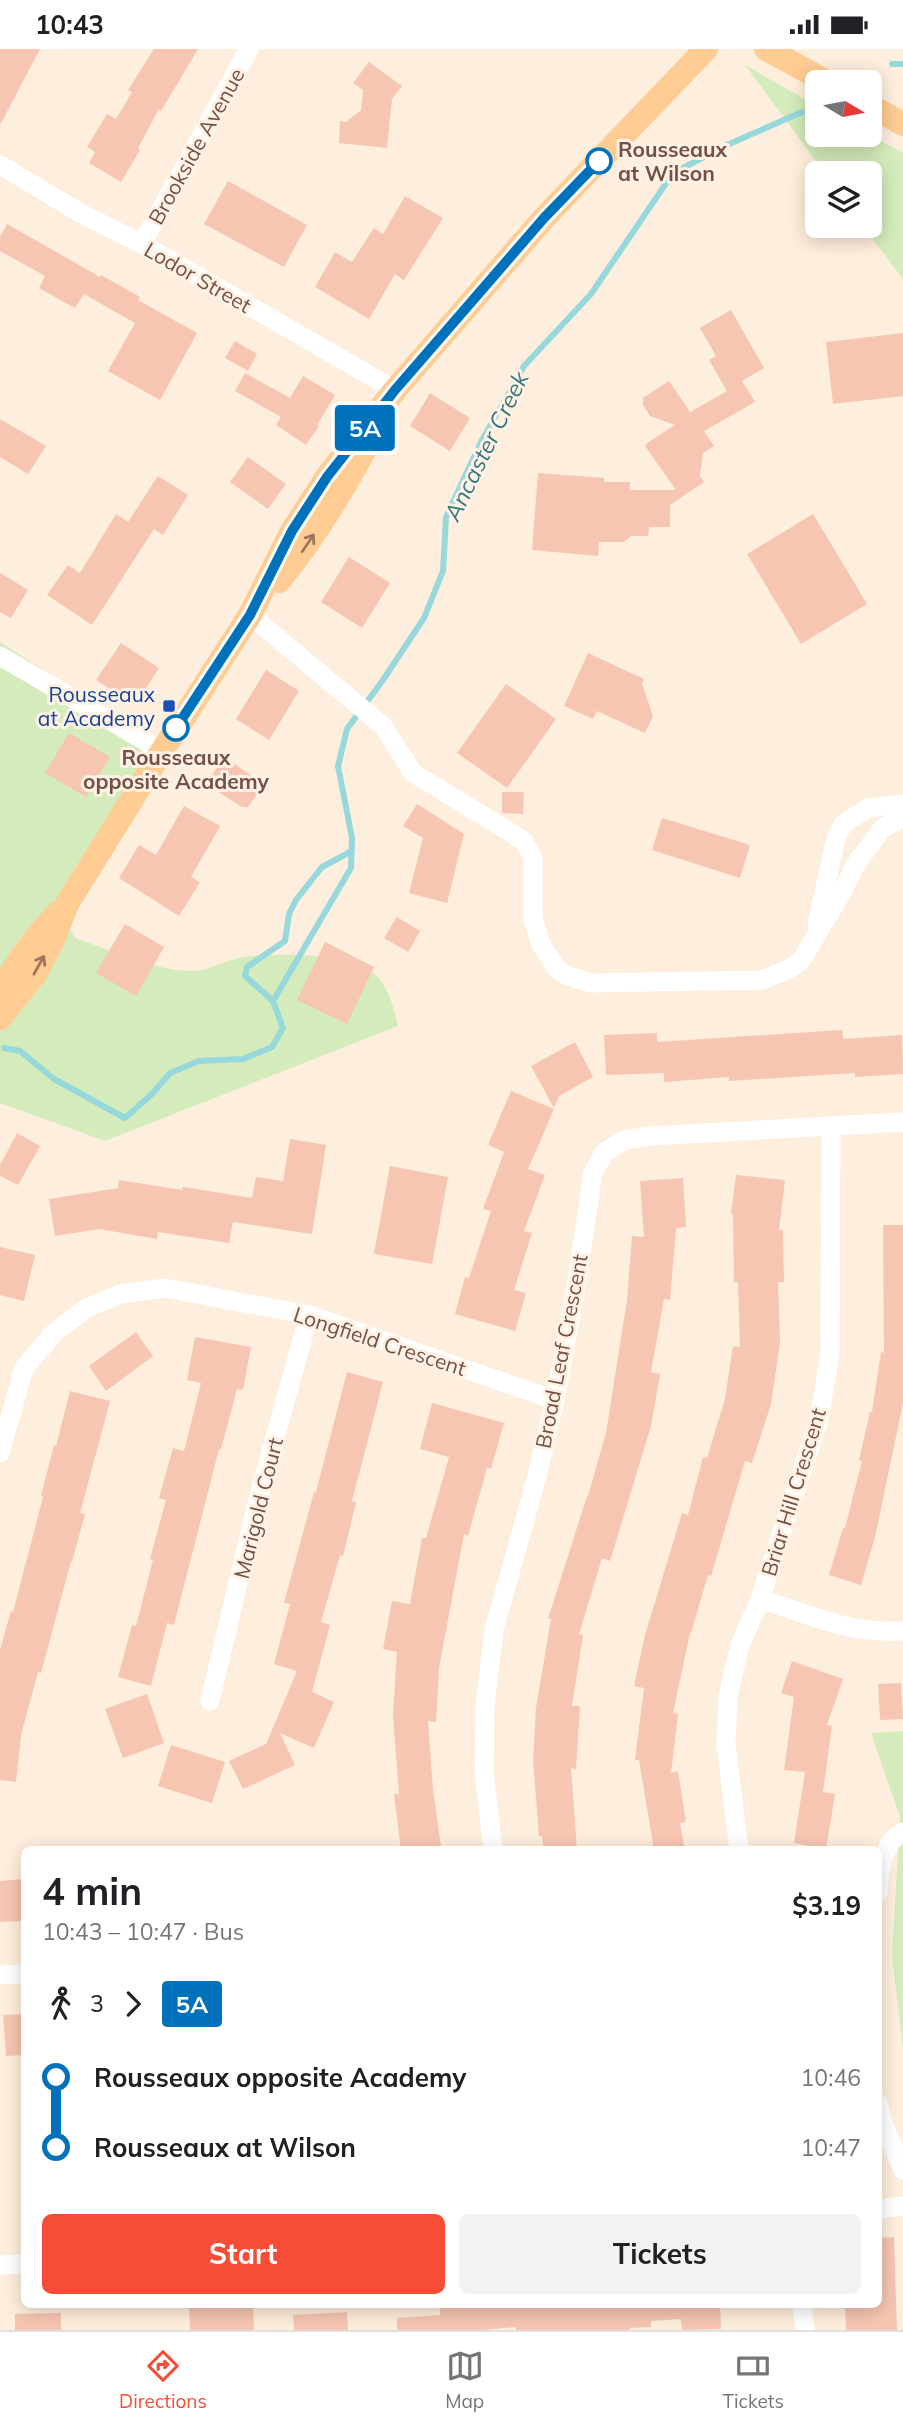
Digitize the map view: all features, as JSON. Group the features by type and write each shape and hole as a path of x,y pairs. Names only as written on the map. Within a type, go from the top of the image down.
{"main road":[{"path":"0,1018 34,974 52,942 67,904 250,615 292,531 320,488 395,390 544,218 706,49"},
{"path":"766,49 805,70"},
{"path":"882,113 903,124"},
{"path":"0,991 37,934 67,904"}],"street":[{"name":"Brookside Avenue","path":"142,244 249,49"},
{"name":"Lodor Street","path":"0,165 395,390"},
{"path":"250,615 383,726 413,773 523,840 533,858 533,918 540,943 558,969 569,976 591,983 762,980 791,968 802,959 856,864 883,829 903,817"},
{"path":"0,656 162,751"},
{"path":"815,936 836,838 844,824 868,808 903,804"},
{"name":"Broad Leaf Crescent","path":"493,1846 484,1772 485,1705 494,1630 555,1400 593,1173 605,1152 624,1140 649,1136 903,1122"},
{"name":"Briar Hill Crescent","path":"739,1846 726,1744 728,1696 740,1645 760,1598 819,1419 830,1353 831,1127"},
{"name":"Longfield Crescent","path":"0,1453 24,1368 54,1333 85,1309 120,1294 165,1288 309,1315 555,1400"},
{"name":"Marigold Court","path":"210,1701 257,1503 309,1315"},
{"path":"760,1598 844,1628 878,1633 903,1631"},
{"path":"882,1864 887,1851 903,1832"},
{"path":"0,1975 21,1974"},
{"path":"882,2119 903,2169"},
{"path":"882,2209 903,2206"},
{"path":"0,2265 21,2264"},
{"path":"802,2308 805,2330"}],"green space":[{"path":"745,65 805,99 805,146"},
{"path":"882,142 903,153 903,279 872,238 882,238 882,161 816,161 806,147 882,147"},
{"path":"0,642 171,753 67,922 75,938 149,964 180,970 199,971 239,958 268,955 306,955 359,964 370,970 385,988 398,1026 105,1141 0,1103"},
{"path":"903,1731 903,2049 892,1957 900,1817 871,1733"}],"building":[{"path":"0,49 40,49 0,125"},
{"path":"154,49 198,49 161,111 159,109 121,182 89,163 95,152 87,147 107,114 116,119 132,92 128,90"},
{"path":"369,62 402,86 392,99 387,148 339,143 340,121 346,122 361,110 363,90 353,83"},
{"path":"228,181 307,225 284,267 204,224"},
{"path":"405,196 443,218 404,280 395,274 369,319 315,287 335,252 352,262 374,228 383,234"},
{"path":"7,224 140,297 138,300 197,333 160,400 108,371 135,323 84,294 75,308 39,288 45,276 0,251 0,237"},
{"path":"731,310 764,368 742,381 755,402 704,431 714,446 703,453 700,476 704,482 670,505 670,527 649,527 648,536 631,536 624,542 599,542 598,556 532,550 538,473 604,478 604,482 630,482 630,490 676,490 645,446 675,425 650,416 643,405 643,398 669,381 690,412 727,391 709,360 716,356 700,328"},
{"path":"903,333 903,396 833,404 826,342"},
{"path":"235,341 257,354 248,371 225,358"},
{"path":"245,373 290,398 303,376 335,395 306,445 276,425 281,417 235,391"},
{"path":"430,393 470,418 450,451 410,426"},
{"path":"0,419 46,446 28,474 0,457"},
{"path":"248,457 286,484 268,509 230,482"},
{"path":"158,476 188,495 163,535 154,529 92,625 47,595 68,565 80,573 116,514 128,522"},
{"path":"813,514 867,604 801,644 747,554"},
{"path":"349,557 390,583 362,628 321,602"},
{"path":"0,573 28,590 11,618 0,612"},
{"path":"121,643 159,668 135,705 96,680"},
{"path":"588,653 644,679 642,684 653,716 645,733 597,711 593,719 564,706"},
{"path":"266,670 299,691 269,740 236,719"},
{"path":"506,684 556,719 507,788 457,753"},
{"path":"69,733 110,757 86,797 45,773"},
{"path":"224,757 264,784 248,807 242,807 206,784"},
{"path":"502,792 524,792 523,814 502,813"},
{"path":"417,804 464,834 447,903 409,893 423,838 403,826"},
{"path":"184,806 220,826 191,877 200,882 179,916 119,878 139,845 156,855"},
{"path":"662,818 750,845 740,878 652,850"},
{"path":"397,917 420,931 408,952 384,938"},
{"path":"125,924 164,947 136,996 96,973"},
{"path":"325,942 374,967 347,1024 297,1000"},
{"path":"842,1030 843,1039 902,1035 903,1074 855,1077 855,1073 729,1081 729,1077 664,1082 664,1073 606,1075 604,1035 657,1033 657,1042"},
{"path":"575,1042 593,1077 559,1096 554,1108 531,1066"},
{"path":"511,1091 554,1109 528,1169 545,1175 524,1231 532,1233 514,1290 526,1293 515,1331 455,1314 465,1277 469,1278 491,1211 483,1209 504,1152 488,1145"},
{"path":"17,1133 40,1146 18,1185 0,1176 0,1165"},
{"path":"290,1139 326,1145 312,1234 233,1222 229,1243 158,1232 157,1239 99,1229 55,1236 49,1199 118,1188 119,1180 252,1198 256,1177 283,1181"},
{"path":"390,1166 448,1177 432,1264 374,1254"},
{"path":"736,1175 785,1180 779,1230 783,1230 784,1282 778,1282 780,1342 771,1404 752,1463 745,1461 711,1576 708,1575 690,1633 673,1713 678,1714 671,1773 678,1771 686,1822 680,1823 684,1846 653,1846 639,1760 635,1760 644,1688 634,1686 645,1635 682,1513 688,1515 703,1457 707,1458 725,1399 733,1346 740,1347 738,1282 734,1282 731,1214"},
{"path":"683,1178 686,1227 676,1228 670,1300 664,1299 651,1372 660,1374 651,1426 610,1561 602,1558 579,1634 583,1635 572,1706 580,1706 576,1769 571,1768 577,1846 543,1846 542,1836 539,1836 533,1760 536,1708 551,1619 548,1619 606,1433 627,1300 632,1236 644,1237 640,1181"},
{"path":"883,1225 903,1225 903,1403 875,1537 861,1585 829,1575 845,1528 862,1461 859,1460 872,1412 881,1352 884,1353"},
{"path":"0,1247 35,1255 24,1301 0,1295"},
{"path":"136,1332 153,1356 106,1391 89,1366"},
{"path":"195,1337 251,1347 243,1390 237,1389 219,1449 174,1625 167,1623 151,1686 118,1677 132,1625 136,1626 153,1560 150,1559 166,1500 159,1498 173,1448 184,1451 201,1383 187,1380"},
{"path":"347,1372 383,1382 352,1501 356,1502 343,1556 340,1555 321,1622 330,1625 312,1692 334,1702 314,1748 280,1733 295,1765 243,1789 229,1761 266,1744 297,1671 274,1664 290,1604 284,1603"},
{"path":"70,1391 110,1401 80,1513 85,1514 21,1735 16,1782 0,1780 0,1650 11,1611 13,1612"},
{"path":"432,1403 504,1423 491,1469 487,1468 468,1536 464,1534 439,1668 436,1722 428,1721 433,1790 441,1846 400,1846 394,1794 399,1794 393,1715 397,1652 383,1649 392,1601 410,1604 422,1538 426,1538 449,1457 420,1449"},
{"path":"792,1661 843,1679 827,1725 832,1726 823,1792 835,1794 826,1846 794,1843 805,1772 784,1770 794,1697 781,1693"},
{"path":"901,1683 903,1719 880,1720 878,1684"},
{"path":"147,1694 164,1743 123,1758 105,1709"},
{"path":"171,1745 225,1762 212,1803 158,1786"},
{"path":"21,1879 21,1921 0,1922 0,1881"},
{"path":"21,2014 21,2055 6,2056 3,2015"},
{"path":"894,2237 897,2330 846,2330 845,2308 882,2308 882,2238"},
{"path":"189,2308 253,2308 254,2330 190,2330"},
{"path":"440,2308 720,2308 721,2329 682,2330 681,2319 651,2321 651,2327 630,2330 516,2330 516,2327 482,2330 397,2330 397,2318 440,2315"},
{"path":"347,2312 348,2330 294,2330 293,2315"},
{"path":"61,2313 61,2330 15,2330 15,2314"}],"waterway":[{"name":"Ancaster Creek","path":"892,64 903,64"},
{"name":"Ancaster Creek","path":"4,1048 20,1051 54,1079 125,1118 152,1094 170,1073 199,1061 243,1059 272,1047 283,1028 273,1001 351,868 352,838 338,766 347,729 424,618 443,571 446,517 481,442 524,366 591,294 673,173 727,145 802,112"},
{"path":"273,1001 245,976 247,967 285,941 289,914 296,900 322,867 352,851"}],"bus line":[{"name":"5A","path":"176,728 250,615 292,531 327,477 395,390 544,218 599,161"}],"place":[{"name":"Rousseaux at Wilson","path":"599,161"},
{"name":"Rousseaux at Academy","path":"169,706"},
{"name":"Rousseaux opposite Academy","path":"176,728"}]}
